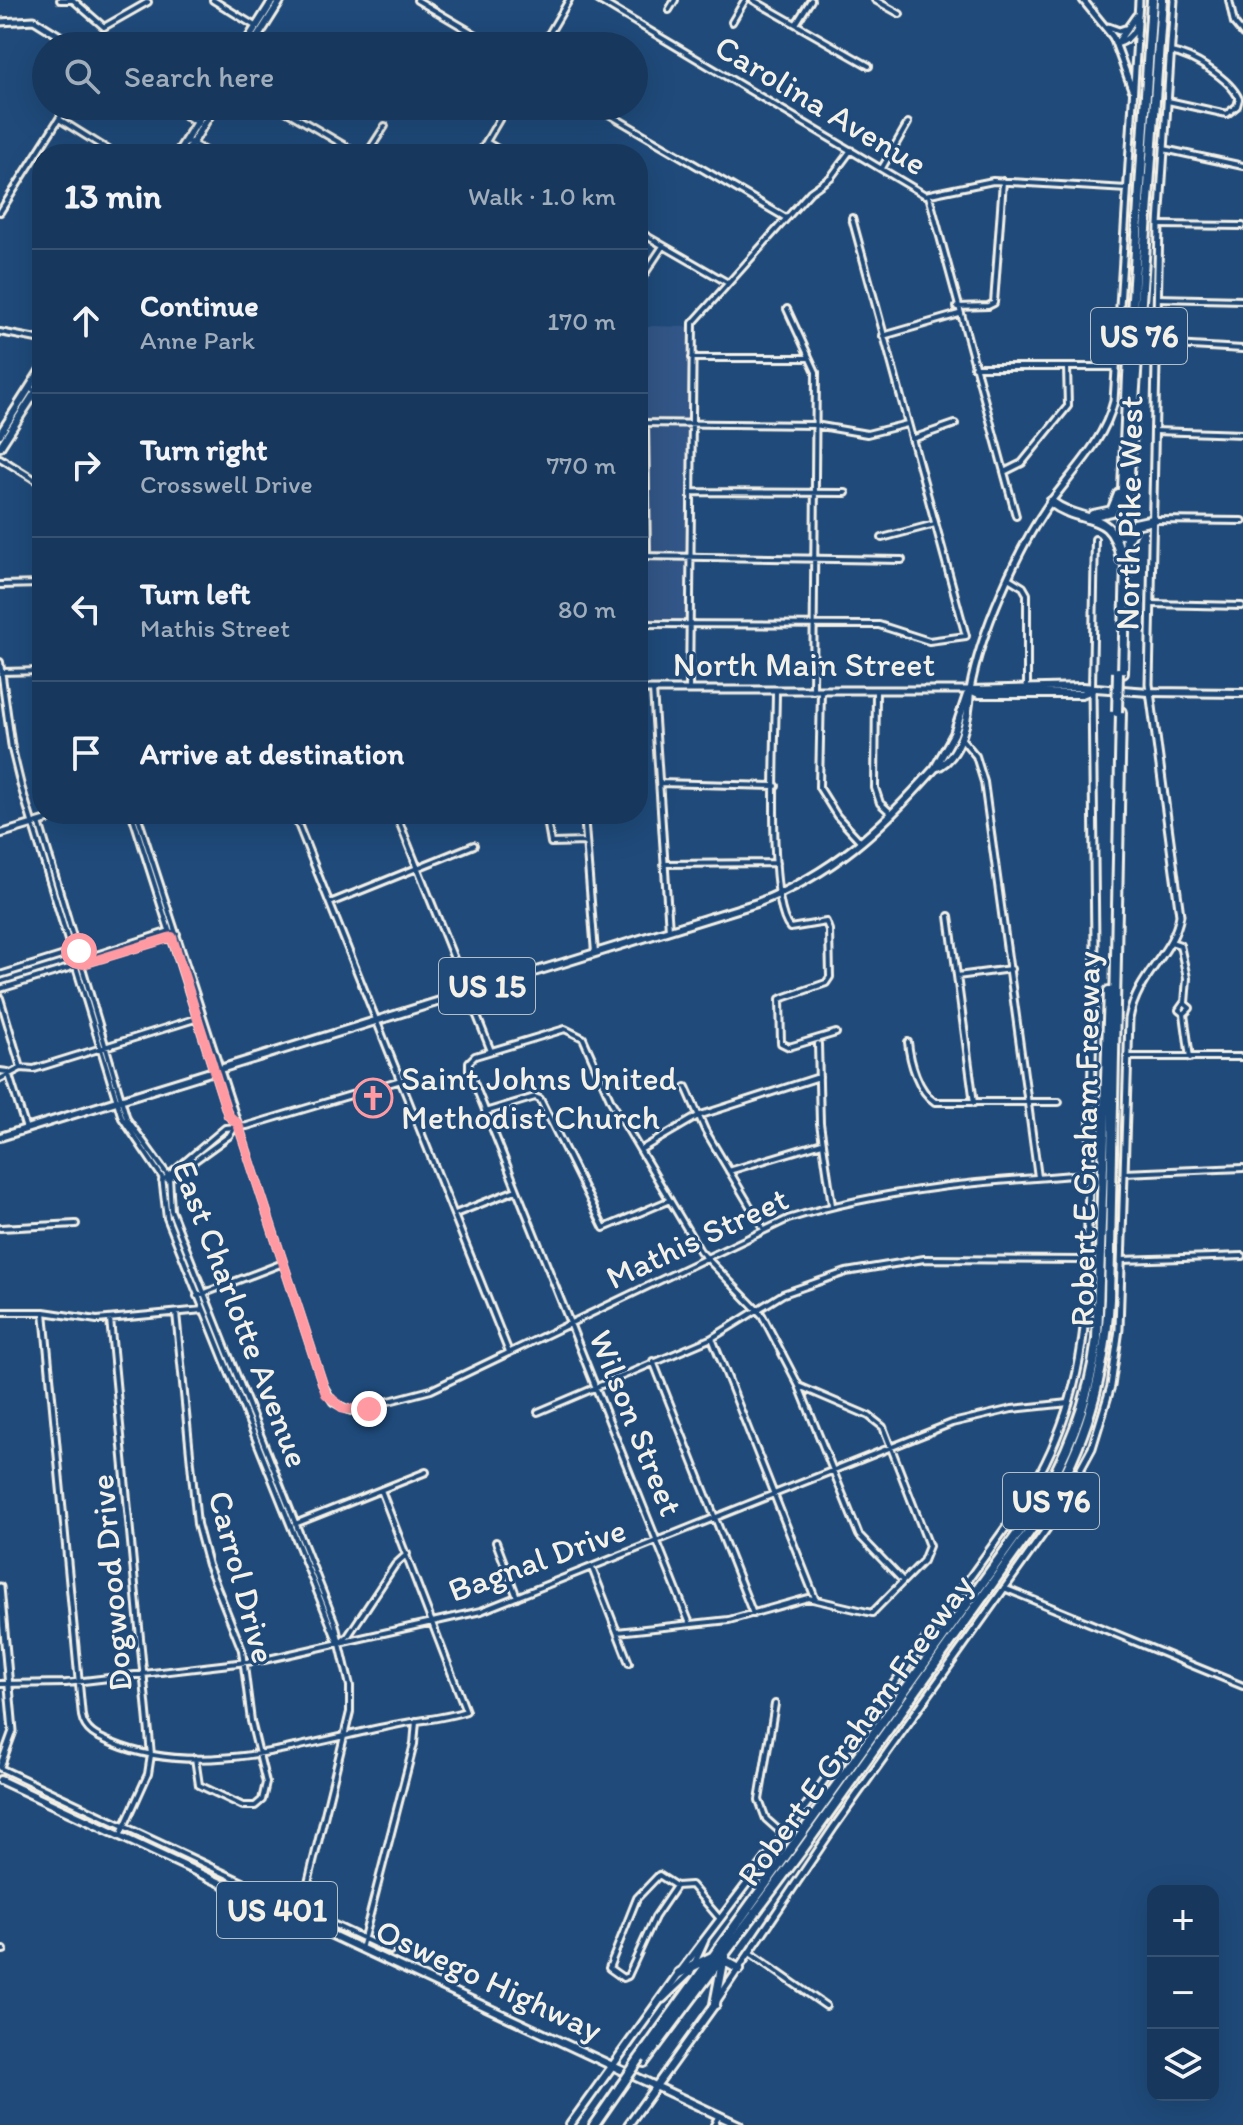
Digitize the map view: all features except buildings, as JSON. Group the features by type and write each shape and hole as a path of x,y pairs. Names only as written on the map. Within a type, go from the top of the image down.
{"highway":[{"name":"Robert E Graham Freeway","path":"594,2125 722,1955 1045,1510 1069,1468 1088,1423 1107,1332 1116,819 1126,487 1152,0"},
{"name":"Robert E Graham Freeway","path":"1126,487 1162,0"},
{"path":"1072,512 1102,516 1112,511 1126,487"},
{"path":"1126,487 1131,510 1148,520"},
{"path":"1051,502 1109,526 1124,558"},
{"path":"1124,558 1132,527 1148,520"},
{"path":"705,1943 710,1951 722,1955 739,1969"},
{"path":"679,1973 722,1955"},
{"path":"715,2004 722,1955"},
{"name":"Robert E Graham Freeway","path":"600,2125 623,2087"}],"main road":[{"path":"257,32 273,0"},
{"path":"256,32 281,0"},
{"path":"200,124 202,120"},
{"path":"189,142 203,120"},
{"path":"0,434 32,396"},
{"path":"0,447 32,397"},
{"path":"970,690 1027,687 1243,693"},
{"path":"970,690 979,694 1082,694 1092,690"},
{"path":"938,767 961,738 969,709 970,690"},
{"path":"938,767 970,690"},
{"name":"US 15","path":"0,1137 778,895 825,872 862,843 938,767"},
{"name":"Oswego Highway","path":"0,1780 739,2125"},
{"path":"570,2125 679,1973"},
{"path":"628,2125 715,2004"}],"street":[{"path":"60,0 73,0 104,27 148,2"},
{"path":"213,0 259,28"},
{"path":"417,0 472,32"},
{"path":"550,32 569,0"},
{"name":"Carolina Avenue","path":"598,0 929,196 984,181 1128,189"},
{"path":"669,10 675,0"},
{"path":"732,22 745,0"},
{"path":"753,0 869,66"},
{"path":"796,24 811,0"},
{"path":"876,0 900,14"},
{"path":"1083,0 1116,44 1129,75 1134,99"},
{"path":"1116,44 1129,38 1139,0"},
{"name":"North Pike West","path":"1171,942 1179,924 1180,905 1149,692 1151,604 1148,520 1155,431 1159,225 1174,0"},
{"path":"1229,0 1234,23 1243,34"},
{"path":"0,22 34,20 53,32"},
{"path":"1102,22 1119,31 1135,23"},
{"path":"970,690 977,652 1010,579 1051,502 1110,419 1134,99 1135,23"},
{"path":"1167,101 1227,114 1237,106 1239,99 1235,91 1208,71 1185,56 1171,52"},
{"path":"43,144 58,120"},
{"path":"61,120 99,144"},
{"path":"194,120 200,124"},
{"path":"301,120 342,144"},
{"path":"489,144 486,142 499,120"},
{"path":"619,120 786,218"},
{"path":"882,168 908,123"},
{"path":"373,144 385,126"},
{"path":"189,142 192,144"},
{"path":"1164,149 1243,166"},
{"path":"689,690 693,323 814,188 831,177 851,150"},
{"path":"1,209 32,161"},
{"path":"957,307 990,306 995,300 1003,181"},
{"path":"929,196 1016,516"},
{"path":"648,624 879,625 933,641 966,636 852,218"},
{"path":"1159,225 1243,226"},
{"path":"648,237 728,283"},
{"path":"648,269 663,246"},
{"path":"1157,298 1243,300"},
{"path":"787,309 816,372 813,691"},
{"path":"883,336 959,314"},
{"path":"0,332 32,338"},
{"path":"1156,344 1243,349"},
{"path":"692,358 811,358"},
{"path":"974,367 1115,367"},
{"path":"1004,472 1019,467 1068,406 1067,367"},
{"path":"648,423 815,425 867,434 907,424"},
{"path":"912,439 955,424"},
{"path":"1155,431 1243,434"},
{"path":"0,458 32,478"},
{"path":"691,492 846,493"},
{"path":"1148,520 1243,521"},
{"path":"882,538 935,524"},
{"path":"657,2005 695,1965 720,1919 1031,1491 1055,1446 1071,1403 1082,1351 1087,1260 1095,943 1092,690 1095,539"},
{"path":"648,556 902,560"},
{"path":"1010,579 1021,584 1027,594 1027,687"},
{"path":"0,585 32,584"},
{"path":"1151,604 1242,606"},
{"name":"East Charlotte Avenue","path":"0,662 14,759 32,811"},
{"path":"1,672 32,671"},
{"name":"North Main Street","path":"648,690 970,690"},
{"path":"653,690 669,930"},
{"path":"776,691 778,895 782,916 790,928 826,922 829,930 830,977 826,983 780,999 781,1043 789,1047 836,1033"},
{"path":"821,691 819,787 837,816 862,843"},
{"path":"876,691 876,793 880,803 891,813"},
{"path":"0,713 7,713"},
{"path":"961,738 976,756 984,782 1038,1178"},
{"path":"659,783 776,786"},
{"path":"0,834 33,824"},
{"name":"East Charlotte Avenue","path":"36,824 127,1129 156,1166 162,1181 165,1212 197,1296 328,1624 339,1643"},
{"path":"138,824 219,1069 229,1118 247,1126 401,1080"},
{"path":"298,824 509,1351"},
{"path":"400,824 491,1051 559,1030 572,1030 583,1038 608,1095 707,1258 758,1310 799,1386 859,1535 903,1581"},
{"path":"548,824 551,843 586,842"},
{"path":"585,824 595,953"},
{"path":"330,903 474,845"},
{"path":"664,864 776,863"},
{"path":"949,916 974,1103"},
{"path":"0,989 173,934"},
{"path":"715,2004 834,1827 1065,1502 1098,1432 1117,1355 1129,1019 1136,994 1171,942 1180,945 1187,978 1185,1003 1190,1010 1184,1014 1190,1058"},
{"path":"0,975 76,952"},
{"path":"957,976 1011,969"},
{"path":"0,998 21,1068"},
{"path":"0,1079 8,1072 21,1068 29,1070 201,1017"},
{"path":"908,1042 914,1068 928,1098 937,1103 1059,1102"},
{"path":"818,1044 822,1143 832,1206"},
{"name":"Wilson Street","path":"491,1051 469,1062 469,1070 690,1624"},
{"path":"1127,1057 1243,1057"},
{"path":"0,1071 8,1072"},
{"path":"8,1072 26,1129"},
{"path":"640,1150 698,1116 819,1077"},
{"path":"686,1087 698,1116 763,1228"},
{"path":"485,1112 535,1097 540,1099 604,1228 610,1229 670,1200"},
{"name":"East Charlotte Avenue","path":"119,1100 131,1125 169,1177 171,1210 335,1623 351,1690 346,1735 299,1920"},
{"path":"162,1181 229,1136 238,1124"},
{"path":"197,1296 283,1263 238,1124"},
{"path":"729,1171 822,1143"},
{"path":"1124,1173 1243,1168"},
{"name":"Mathis Street","path":"283,1263 326,1394 344,1409 369,1409 431,1390 707,1258 763,1228 832,1206 939,1185 1089,1174"},
{"path":"455,1214 516,1190"},
{"path":"0,1228 76,1224"},
{"path":"1122,1260 1243,1256"},
{"path":"538,1412 595,1385 712,1338 798,1287 884,1263 945,1259 1087,1260"},
{"path":"0,1312 44,1312 86,1319 110,1319 203,1310"},
{"path":"44,1312 83,1721 89,1731 118,1745 151,1755 195,1757 258,1752 467,1709 381,1490"},
{"name":"Carrol Drive","path":"176,1313 197,1524 244,1663 266,1790 260,1802 250,1807 199,1785 195,1757"},
{"name":"Dogwood Drive","path":"110,1319 151,1755 148,1774 120,1836"},
{"path":"712,1338 815,1598"},
{"path":"653,1361 753,1614"},
{"path":"617,1632 753,1614 779,1604 815,1598 872,1613 923,1561 929,1546 883,1427 872,1418 799,1386"},
{"name":"Bagnal Drive","path":"0,1684 79,1681 244,1663 481,1611 974,1417 1071,1403"},
{"path":"295,1524 426,1472"},
{"path":"496,1542 517,1597"},
{"path":"339,1643 348,1636 395,1565 407,1554"},
{"path":"592,1568 629,1663"},
{"path":"0,1587 13,1731 0,1768"},
{"path":"1004,1588 1243,1686"},
{"path":"775,1704 759,1800 766,1819 784,1835"},
{"path":"361,1949 414,1744 416,1721"},
{"name":"Oswego Highway","path":"0,1768 390,1951"},
{"path":"676,1886 661,1906 628,1976 623,1978 610,1971 637,1898 651,1880 661,1875 676,1886 691,1885 720,1919"},
{"path":"679,1973 705,1943"},
{"path":"750,1953 826,2006"},
{"path":"714,2125 719,2115"}],"shaded area":[{"path":"648,327 689,327 686,622 648,621"}],"place":[{"name":"Saint Johns United Methodist Church","path":"373,1098"}],"route":[{"path":"79,951 83,964 172,937 229,1118 238,1124 326,1394 344,1409 369,1409"}]}
